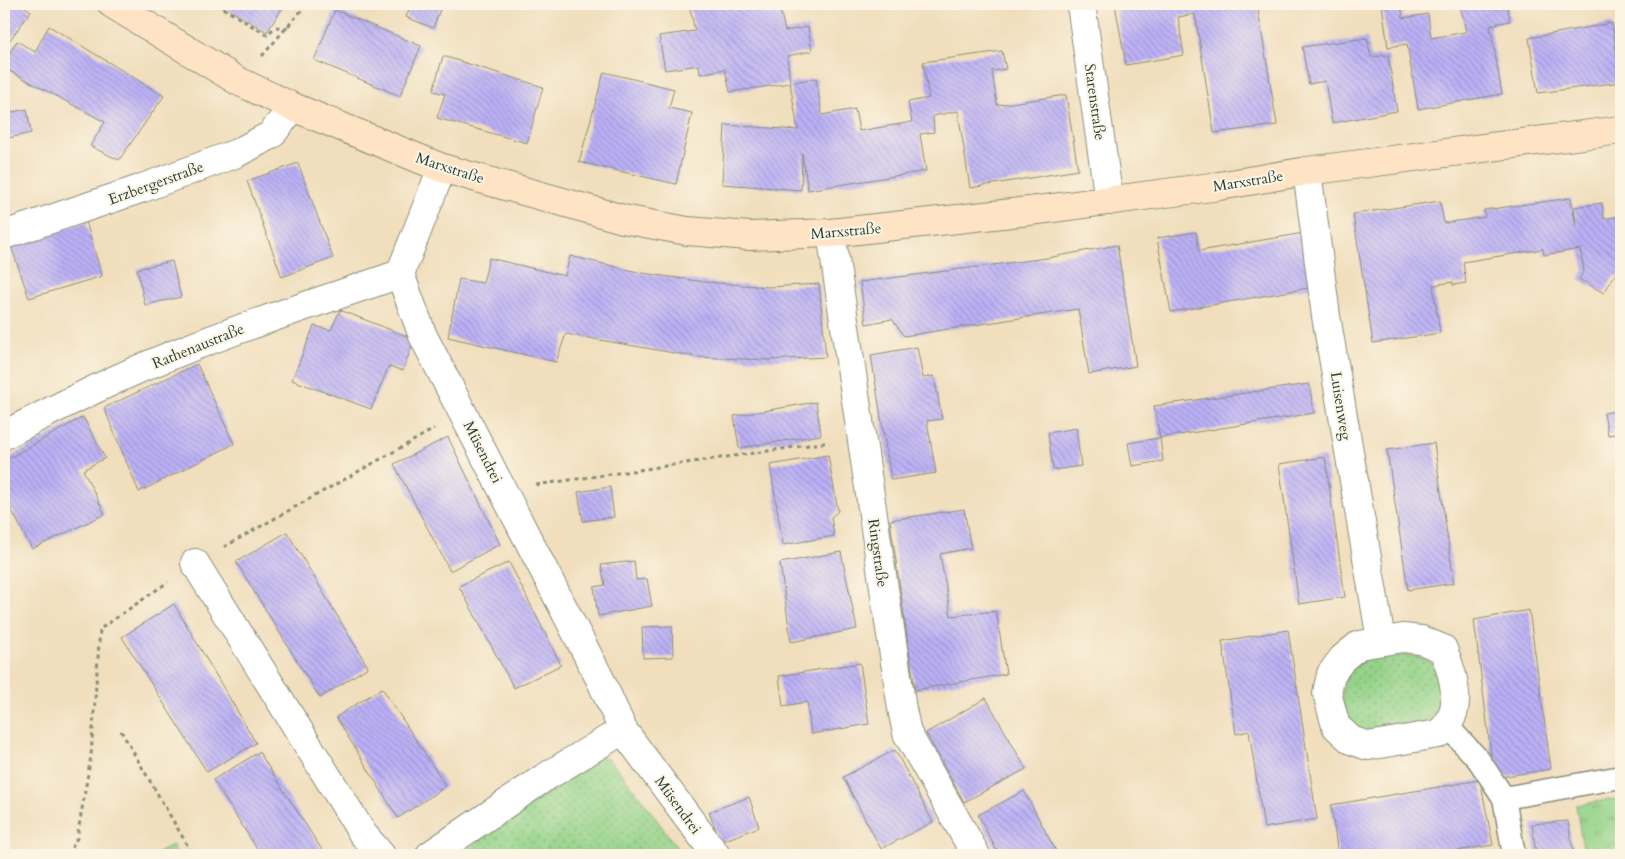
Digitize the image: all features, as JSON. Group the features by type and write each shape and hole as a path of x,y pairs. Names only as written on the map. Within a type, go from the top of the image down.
{"street":[{"name":"Marxstraße","path":"112,4 238,81 293,107 442,168 623,219 687,231 749,236 831,233 1109,201 1307,171 1621,130"},
{"name":"Starenstraße","path":"1081,4 1109,201"},
{"name":"Erzbergerstraße","path":"4,235 140,190 237,153 271,135 293,107"},
{"path":"400,274 442,168"},
{"name":"Luisenweg","path":"1307,171 1326,316 1381,640"},
{"name":"Ringstraße","path":"831,233 902,709 908,733 976,855"},
{"name":"Müsendrei","path":"400,274 423,336 600,679 623,730 716,855"},
{"name":"Rathenaustraße","path":"4,435 74,399 180,351 400,274"},
{"path":"195,563 362,834 381,855"},
{"path":"1403,638 1421,640 1443,649 1451,669 1455,700 1454,717 1448,727 1438,734 1368,746 1351,740 1336,726 1327,693 1331,674 1343,658 1359,645 1381,640 1403,638"},
{"path":"430,855 544,778 623,730"}],"lane":[{"path":"1448,727 1478,759 1504,798 1514,855"},
{"path":"1504,798 1621,778"}],"path":[{"path":"216,4 267,35 275,27 288,28"},
{"path":"270,48 307,4"},
{"path":"68,855 77,838 91,756 100,629 195,563 463,413"},
{"path":"502,490 825,443"},
{"path":"121,731 193,855"}],"green space":[{"path":"1388,655 1414,656 1427,660 1432,664 1438,676 1441,701 1428,722 1388,732 1364,731 1355,727 1345,711 1343,691 1345,681 1349,673 1362,661"},
{"path":"603,757 620,771 682,855 458,855 597,759"},
{"path":"1621,798 1621,855 1584,855 1576,805"},
{"path":"172,845 178,855 155,855"}],"building":[{"path":"4,4 20,4 31,11 4,48"},
{"path":"219,4 285,4 267,32"},
{"path":"411,4 432,4 441,7 433,28 406,17"},
{"path":"689,4 779,4 785,31 808,27 812,51 787,56 790,83 730,92 725,69 700,74 699,65 665,70 659,36 695,31"},
{"path":"1115,4 1257,4 1277,125 1214,133 1195,14 1178,17 1184,55 1126,65"},
{"path":"1401,4 1403,18 1428,14 1431,38 1466,32 1460,4 1507,4 1510,21 1490,25 1502,94 1418,109 1407,44 1388,47 1382,5"},
{"path":"335,10 421,46 400,96 314,60"},
{"path":"1612,23 1621,82 1538,93 1529,38"},
{"path":"49,26 164,96 119,160 90,146 105,122 4,68 4,62 17,41 35,52"},
{"path":"1367,38 1371,57 1388,55 1397,111 1332,123 1325,81 1309,84 1302,47"},
{"path":"1002,51 1006,69 992,71 997,105 1066,95 1078,170 970,188 958,111 933,116 934,132 920,134 926,171 808,190 802,153 801,190 722,184 725,125 798,130 790,83 816,78 822,115 855,109 859,131 912,122 908,102 929,98 923,62"},
{"path":"443,56 543,87 527,143 437,118 445,94 433,91"},
{"path":"604,72 674,89 669,108 692,113 676,184 579,162"},
{"path":"27,109 31,133 4,139 4,114"},
{"path":"298,163 333,258 282,277 247,181"},
{"path":"1571,198 1576,227 1574,207 1602,203 1604,219 1621,216 1621,275 1614,276 1604,293 1579,279 1584,270 1580,249 1544,255 1543,249 1463,262 1466,283 1453,285 1453,282 1433,285 1440,333 1373,343 1353,214 1440,201 1444,223 1485,217 1484,210"},
{"path":"86,222 102,276 29,298 11,246"},
{"path":"1196,232 1199,251 1304,233 1314,287 1171,312 1157,238"},
{"path":"1117,245 1136,366 1089,374 1078,309 904,336 892,319 866,324 860,282 1047,258"},
{"path":"570,256 642,273 705,282 769,287 819,284 826,357 768,360 697,357 566,334 556,362 448,337 459,279 483,283 489,258 565,276"},
{"path":"172,261 181,297 145,305 137,269"},
{"path":"340,310 414,339 403,371 389,366 371,409 292,380 314,326 331,330"},
{"path":"917,347 923,378 934,376 942,419 927,421 936,473 891,480 871,355"},
{"path":"197,364 234,444 139,492 104,408"},
{"path":"1309,384 1314,413 1160,438 1154,406"},
{"path":"816,402 821,435 739,448 734,416"},
{"path":"1621,410 1621,433 1608,435 1604,413"},
{"path":"83,417 105,458 83,470 105,514 32,549 10,507 4,511 4,461"},
{"path":"1076,428 1081,466 1053,470 1048,433"},
{"path":"448,437 500,544 450,571 394,464"},
{"path":"1160,438 1163,461 1132,466 1128,443"},
{"path":"1434,443 1454,583 1408,590 1387,450"},
{"path":"828,455 838,511 831,517 834,536 783,545 770,465"},
{"path":"1325,457 1345,597 1299,604 1279,464"},
{"path":"610,487 614,517 583,521 578,492"},
{"path":"964,509 971,548 940,554 951,616 996,611 1006,674 915,690 890,520"},
{"path":"287,532 368,667 320,698 236,562"},
{"path":"841,552 857,629 791,642 780,563"},
{"path":"634,561 636,580 647,579 652,606 598,616 594,587 605,585 601,565"},
{"path":"509,562 561,665 514,688 459,586"},
{"path":"174,604 256,743 207,772 122,637"},
{"path":"1529,610 1551,769 1494,778 1474,620"},
{"path":"672,626 673,657 643,658 642,627"},
{"path":"1288,630 1317,819 1264,828 1249,731 1236,734 1222,641"},
{"path":"860,663 869,724 811,734 807,702 783,706 779,676"},
{"path":"382,688 446,786 398,818 336,717"},
{"path":"986,698 1026,769 964,802 926,733"},
{"path":"895,750 933,822 881,849 843,777"},
{"path":"259,752 322,850 313,855 261,855 213,780"},
{"path":"1480,780 1493,845 1432,855 1338,855 1331,805"},
{"path":"1024,791 1058,855 999,855 978,815"},
{"path":"749,797 759,827 720,842 709,812"},
{"path":"1568,821 1574,855 1536,855 1532,824"},
{"path":"951,850 954,855 941,855"}]}
